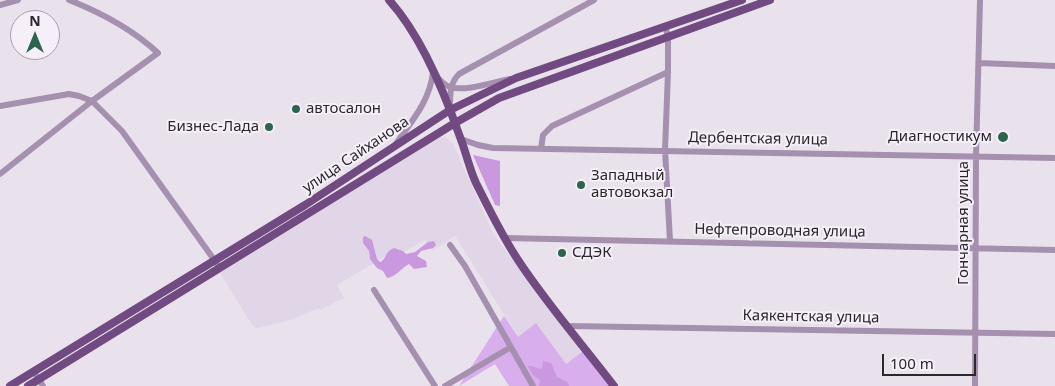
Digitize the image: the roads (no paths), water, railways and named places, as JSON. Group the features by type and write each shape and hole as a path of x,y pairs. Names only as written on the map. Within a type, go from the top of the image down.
{"main road":[{"path":"389,0 409,27 433,72 450,110 475,181 505,238 529,276 614,386"},
{"name":"улица Сайханова","path":"10,386 305,205 450,110 516,78 742,0"},
{"path":"28,386 41,383 220,268 455,123 499,98 770,0"}],"street":[{"path":"0,5 18,0"},
{"path":"0,174 92,101 158,53 143,39 116,21 69,0"},
{"path":"450,110 451,87 454,79 459,74 594,0"},
{"name":"Гончарная улица","path":"975,386 976,156 980,0"},
{"path":"665,26 668,36 666,150 670,241"},
{"path":"979,63 1055,66"},
{"path":"433,72 444,84 462,88 516,78"},
{"path":"394,147 428,97 432,85 433,72"},
{"path":"541,149 543,135 552,126 668,72"},
{"path":"0,106 69,94 92,101 122,130 220,268"},
{"name":"Дербентская улица","path":"461,139 493,148 1055,158"},
{"name":"Нефтепроводная улица","path":"505,238 1055,250"},
{"path":"450,245 465,266 533,386"},
{"path":"374,290 435,386"},
{"name":"Каякентская улица","path":"568,326 1055,334"},
{"path":"445,386 511,347"},
{"path":"34,372 41,383"}],"place":[{"name":"автосалон","path":"296,109"},
{"name":"Бизнес-Лада","path":"269,127"},
{"name":"Диагностикум","path":"1003,137"},
{"name":"Западный автовокзал","path":"581,185"},
{"name":"СДЭК","path":"562,253"}]}
